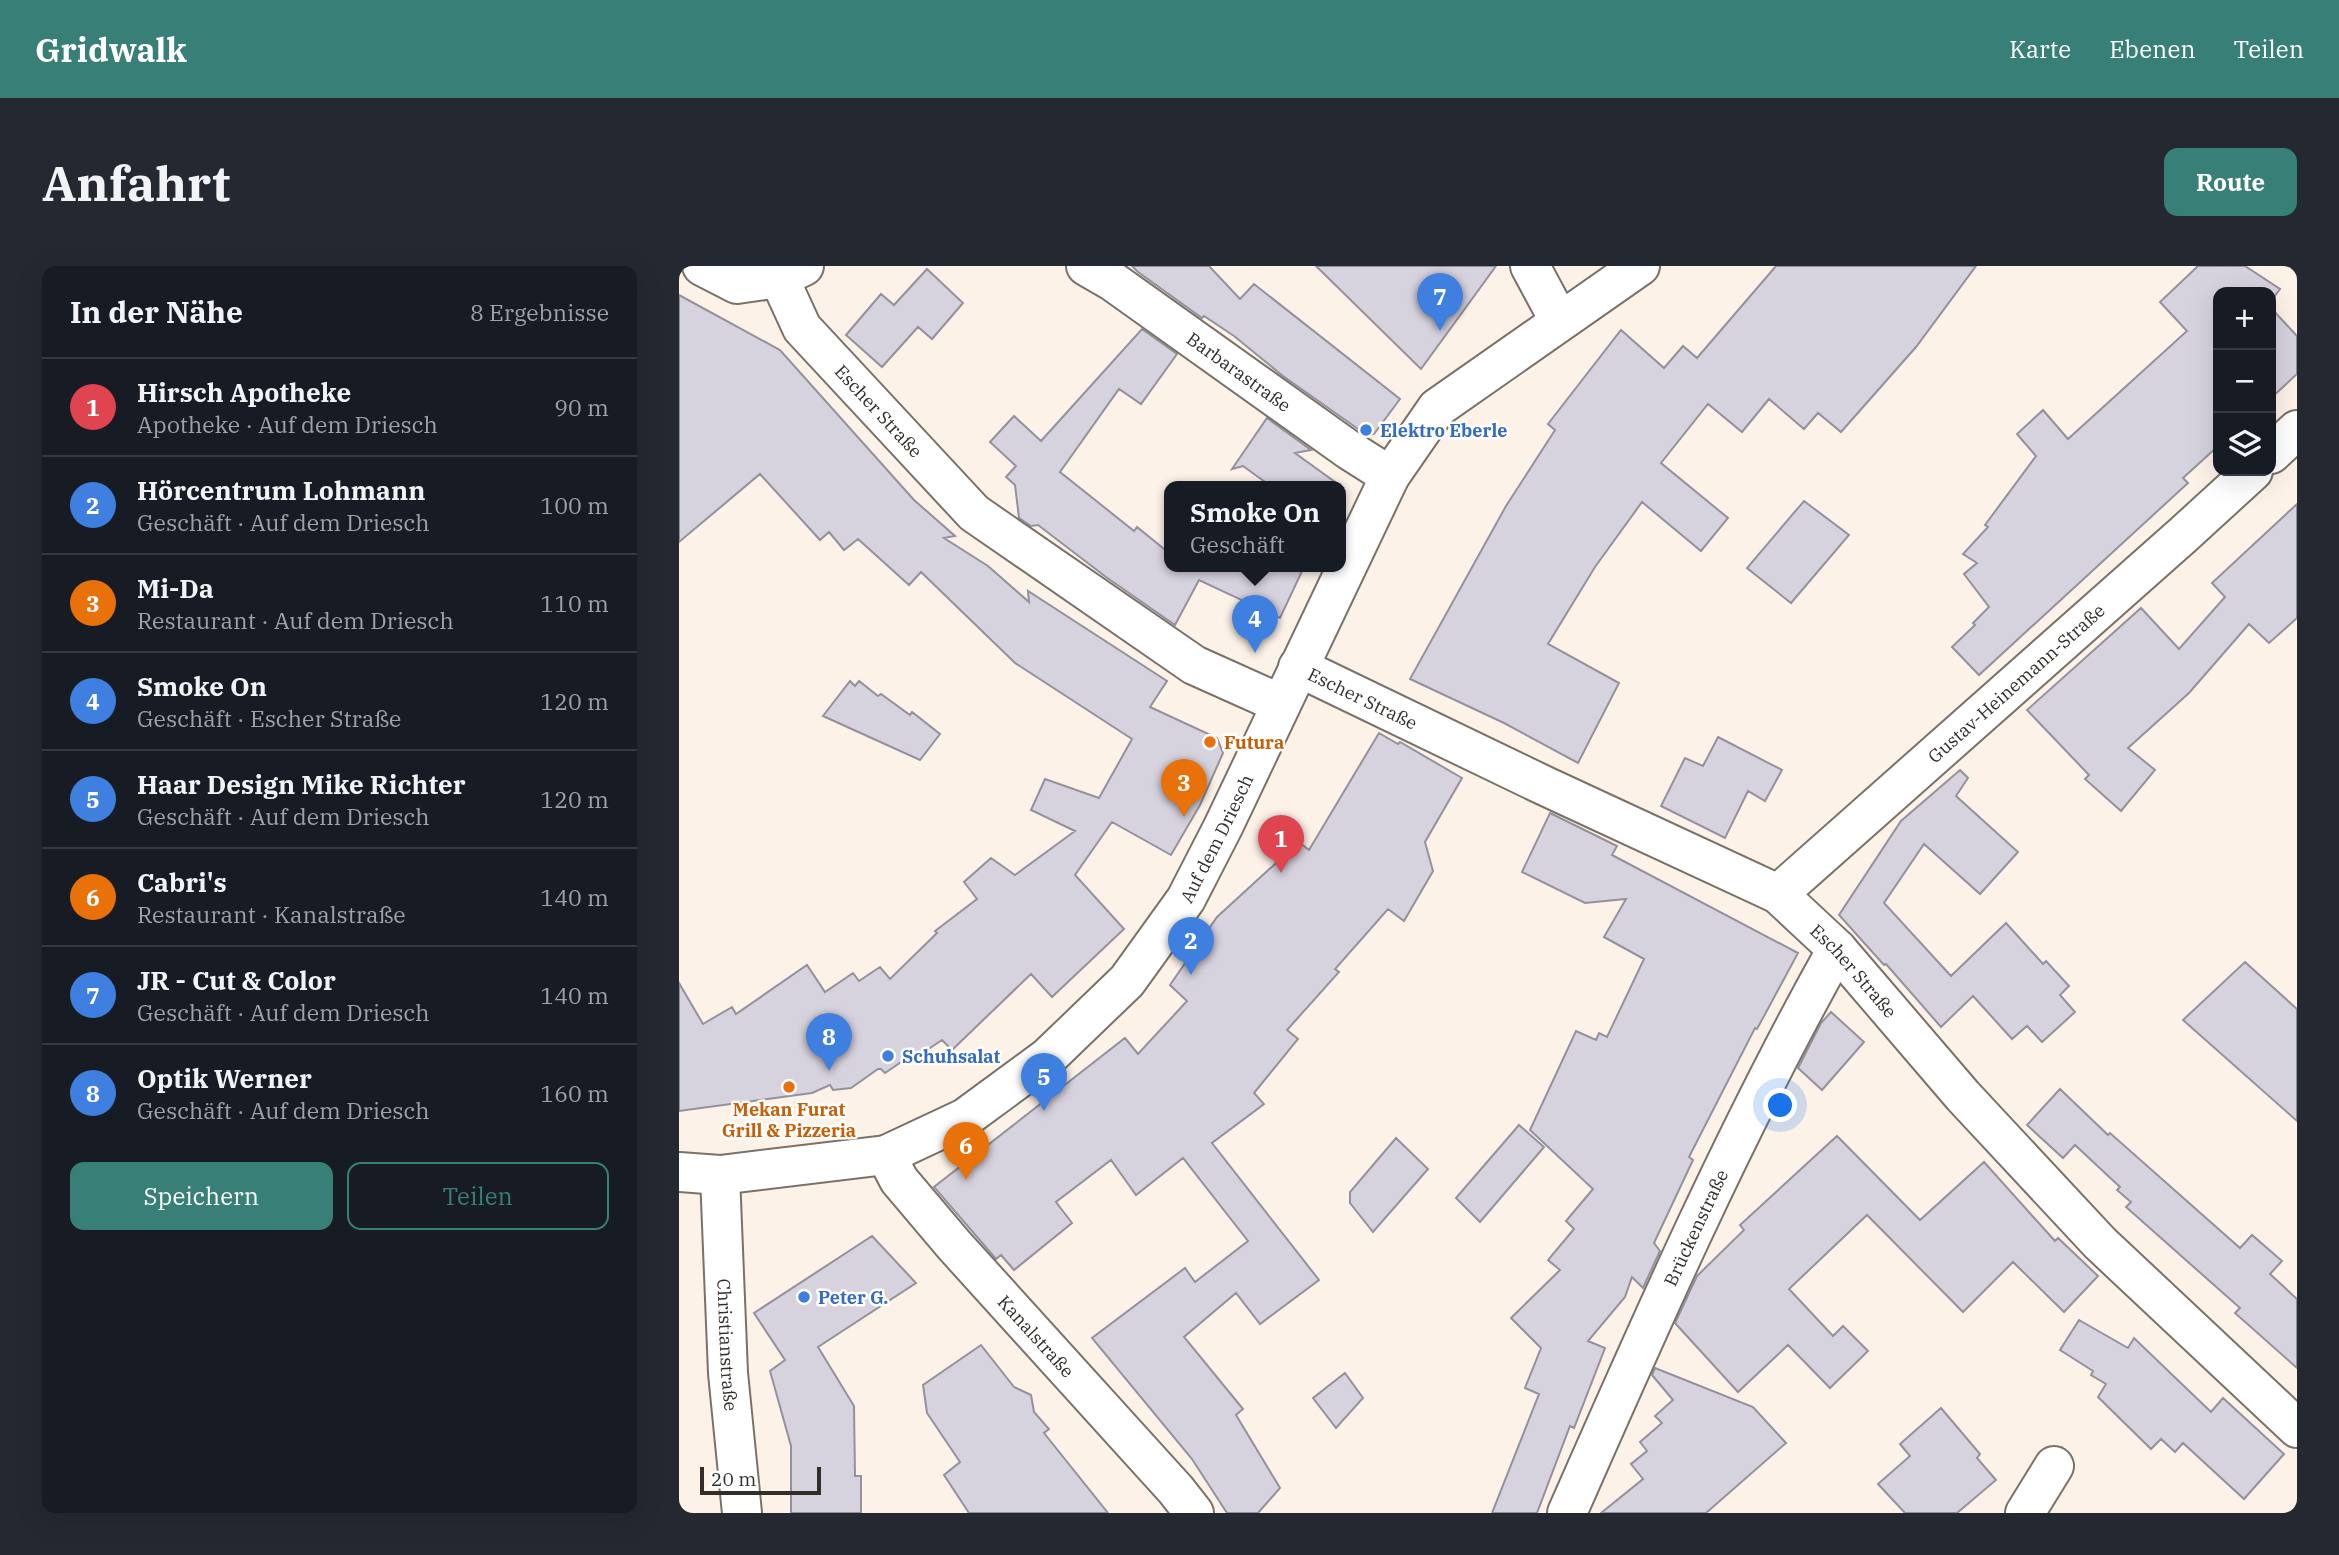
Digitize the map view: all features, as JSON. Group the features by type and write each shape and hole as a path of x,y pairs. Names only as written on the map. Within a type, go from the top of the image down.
{"street":[{"name":"Escher Straße","path":"702,266 737,284 791,272 802,328 974,513 1194,665 1281,704"},
{"name":"Barbarastraße","path":"1086,266 1112,281 1349,450 1390,476"},
{"path":"1529,266 1559,320"},
{"name":"Auf dem Driesch","path":"1346,568 1390,476 1437,408 1559,320 1640,266"},
{"path":"2276,449 2297,430"},
{"name":"Gustav-Heinemann-Straße","path":"1778,894 2248,476"},
{"name":"Auf dem Driesch","path":"679,1172 720,1175 886,1155 965,1118 1048,1056 1127,981 1185,899 1344,572"},
{"name":"Escher Straße","path":"1299,667 1543,785 1778,894 1837,949 1963,1096 2100,1243 2297,1428"},
{"name":"Brückenstraße","path":"1567,1513 1689,1239 1786,1040 1837,949"},
{"name":"Kanalstraße","path":"886,1155 899,1180 954,1245 1194,1513"},
{"name":"Christianstraße","path":"720,1175 727,1373 742,1513"},
{"path":"2025,1513 2054,1466"}],"building":[{"path":"1132,266 1209,266 1240,299 1254,284 1400,399 1374,434 1368,436 1283,376 1234,336 1204,316 1202,318"},
{"path":"1316,266 1496,266 1421,369"},
{"path":"1776,266 1976,266 1916,347 1841,432 1818,413 1804,429 1769,399 1742,432 1708,404 1661,463 1728,518 1701,551 1642,502 1595,567 1548,644 1619,683 1578,763 1504,723 1410,679 1506,506 1555,430 1548,424 1621,330 1664,368 1683,346 1697,358"},
{"path":"2198,266 2245,266 2280,289 2276,294 2276,287 2213,287 2213,451 2183,478 2188,483 1979,675 1952,647 1989,607 1964,574 1977,563 1963,554 1988,527 1985,525 2036,456 2017,434 2043,410 2068,439 2187,331 2160,302"},
{"path":"927,269 963,303 932,339 918,327 882,367 846,335 881,294 894,305"},
{"path":"679,295 780,350 914,500 955,536 944,538 988,566 1029,602 1028,591 1167,681 1150,707 1217,738 1223,753 1200,805 1171,855 1112,822 1075,875 1124,929 1052,997 1031,974 952,1050 942,1040 915,1058 913,1054 885,1073 878,1069 851,1088 833,1090 830,1085 812,1093 679,1111 679,983 703,1024 732,1007 736,1014 807,965 825,992 853,973 859,981 880,967 890,979 937,933 935,931 977,899 964,882 991,858 1015,875 1075,831 1031,810 1045,779 1099,798 1132,739 1015,663 921,572 909,585 858,539 844,550 829,532 820,540 760,474 679,542"},
{"path":"2276,313 2297,336 2297,374 2276,393"},
{"path":"1142,329 1177,354 1141,404 1119,389 1060,472 1134,531 1137,527 1164,549 1164,572 1302,572 1280,618 1199,580 1175,625 1038,525 1031,526 1019,518 1015,485 1006,477 1016,466 990,442 1014,416 1041,441"},
{"path":"1267,418 1311,450 1295,453 1334,481 1264,481 1243,466 1232,469"},
{"path":"1804,501 1849,535 1791,603 1747,568"},
{"path":"2297,504 2297,618 2269,643 2249,624 2189,693 2128,748 2155,770 2121,811 2085,779 2089,775 2027,710 2141,608 2179,649 2225,597 2212,583"},
{"path":"850,681 855,686 859,681 910,715 912,712 940,734 920,760 823,716"},
{"path":"1379,733 1462,778 1425,842 1433,871 1404,921 1388,909 1335,969 1339,972 1287,1030 1298,1039 1254,1093 1264,1104 1212,1143 1319,1280 1260,1324 1236,1293 1184,1337 1243,1409 1236,1415 1280,1488 1258,1513 1227,1513 1192,1459 1092,1338 1185,1268 1195,1282 1248,1241 1183,1158 1136,1195 1111,1160 1056,1202 1072,1223 1014,1270 1001,1255 996,1259 934,1187 1125,1038 1138,1054 1187,1001 1170,985 1217,917 1299,842 1309,850"},
{"path":"1718,737 1782,770 1765,801 1748,791 1725,838 1661,806 1685,758 1703,766"},
{"path":"1960,770 1968,778 1956,796 2018,852 1980,894 1924,844 1884,903 1951,976 2006,923 2043,964 2046,961 2069,986 2060,995 2075,1012 2042,1042 2027,1026 2012,1039 1973,996 1941,1027 1839,915 1901,821"},
{"path":"1550,813 1617,846 1612,855 1798,953 1757,1029 1755,1028 1689,1157 1693,1160 1654,1243 1660,1251 1643,1288 1632,1277 1625,1297 1588,1341 1605,1348 1574,1428 1570,1426 1537,1513 1492,1513 1539,1394 1525,1388 1541,1348 1511,1318 1560,1270 1548,1260 1574,1229 1566,1221 1593,1189 1530,1130 1576,1031 1596,1040 1599,1033 1607,1037 1644,959 1604,937 1626,899 1585,903 1522,872"},
{"path":"2245,962 2297,1009 2297,1121 2183,1020"},
{"path":"1831,1012 1864,1042 1822,1090 1798,1068 1821,1023"},
{"path":"2060,1089 2108,1135 2110,1133 2240,1248 2252,1235 2282,1261 2270,1274 2297,1299 2297,1368 2235,1313 2240,1308 2126,1207 2131,1202 2117,1190 2120,1187 2075,1145 2063,1158 2027,1125"},
{"path":"1519,1125 1544,1147 1480,1222 1456,1198"},
{"path":"1837,1136 1920,1220 1984,1162 2055,1241 2058,1238 2098,1276 2064,1312 2013,1262 1963,1312 1867,1215 1789,1289 1833,1336 1843,1326 1868,1351 1830,1388 1788,1345 1738,1392 1675,1323 1697,1276 1744,1230 1740,1225"},
{"path":"1396,1138 1428,1169 1373,1232 1350,1203 1350,1192"},
{"path":"872,1236 916,1283 818,1347 854,1406 855,1476 861,1476 861,1513 791,1513 791,1446 770,1371 785,1360 754,1313"},
{"path":"2079,1320 2128,1348 2134,1338 2211,1412 2223,1398 2284,1454 2244,1499 2183,1443 2175,1452 2161,1439 2151,1449 2098,1397 2106,1384 2091,1375 2093,1371 2060,1350"},
{"path":"981,1345 1014,1387 1031,1395 1034,1412 1049,1429 1044,1433 1108,1513 969,1513 944,1475 960,1462 927,1413 923,1385"},
{"path":"1655,1368 1753,1407 1786,1443 1706,1513 1601,1513 1643,1479 1631,1464 1647,1451 1640,1442 1662,1423 1655,1416 1673,1400 1652,1375"},
{"path":"1345,1373 1363,1398 1336,1428 1313,1398"},
{"path":"1941,1408 1980,1454 1977,1458 1996,1480 1957,1513 1905,1513 1878,1484 1910,1456 1900,1444"}],"place":[{"name":"JR - Cut & Color","path":"1440,331"},
{"name":"Elektro Eberle","path":"1366,430"},
{"name":"Smoke On","path":"1255,653"},
{"name":"Futura","path":"1210,742"},
{"name":"Mi-Da","path":"1184,817"},
{"name":"Hirsch Apotheke","path":"1281,873"},
{"name":"Hörcentrum Lohmann","path":"1191,975"},
{"name":"Schuhsalat","path":"888,1056"},
{"name":"Optik Werner","path":"829,1071"},
{"name":"Mekan Furat Grill & Pizzeria","path":"789,1087"},
{"name":"Haar Design Mike Richter","path":"1044,1111"},
{"name":"Cabri's","path":"966,1180"},
{"name":"Peter G.","path":"804,1297"}]}
